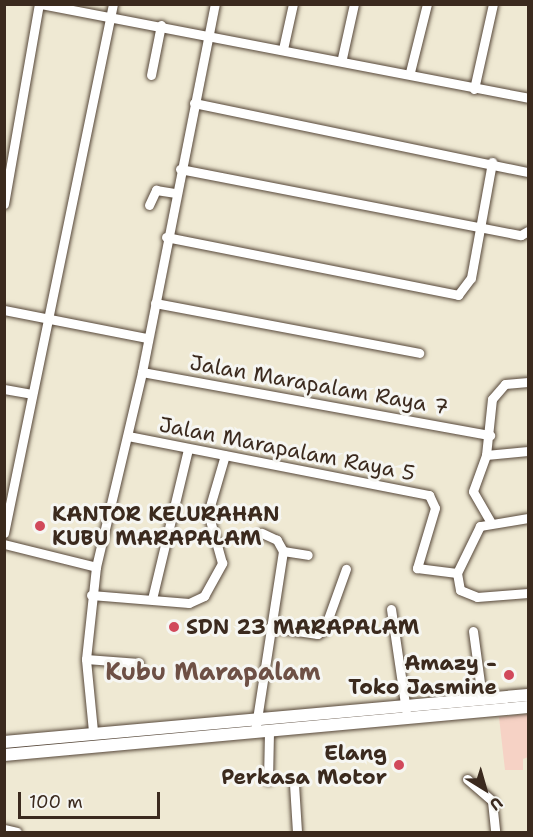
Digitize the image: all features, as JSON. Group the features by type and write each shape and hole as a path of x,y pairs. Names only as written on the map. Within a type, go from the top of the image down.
{"main road":[{"path":"4,755 269,731 483,698 528,694"},
{"path":"4,742 93,731 256,717 528,706"}],"street":[{"path":"4,204 8,163 40,4 110,20 161,25 342,58 410,72 474,89 528,98"},
{"path":"4,533 113,4"},
{"path":"93,731 86,659 91,595 142,372 166,237 216,4"},
{"path":"284,49 293,4"},
{"path":"342,58 354,4"},
{"path":"410,72 427,4"},
{"path":"474,89 493,4"},
{"path":"151,75 161,25"},
{"path":"194,103 492,162 528,172"},
{"path":"166,237 454,296 471,278 477,227 492,162"},
{"path":"180,169 521,235 528,231"},
{"path":"149,205 156,190 176,193"},
{"path":"154,303 419,352"},
{"path":"4,310 147,338"},
{"name":"Jalan Marapalam Raya 7","path":"142,372 490,435"},
{"path":"490,521 473,491 486,455 498,388 528,382"},
{"path":"4,389 32,394"},
{"name":"Jalan Marapalam Raya 5","path":"128,436 429,495 435,508 417,568 457,573"},
{"path":"152,599 188,448"},
{"path":"486,455 528,451"},
{"path":"91,595 198,601 220,571 222,555 208,513 225,455"},
{"path":"528,518 490,521 473,532 457,573 465,594 528,593"},
{"path":"255,732 283,551 278,540 262,533"},
{"path":"4,544 96,567"},
{"path":"283,551 308,555"},
{"path":"270,627 317,634 324,630 346,569"},
{"path":"391,609 406,711"},
{"path":"473,631 483,698"},
{"path":"86,659 139,663"},
{"path":"268,780 269,731"},
{"path":"467,779 492,801 495,832"},
{"path":"294,784 297,832"},
{"path":"4,829 17,832"}],"shaded area":[{"path":"528,714 528,757 523,759 523,770 505,770 499,717"}],"place":[{"name":"KANTOR KELURAHAN KUBU MARAPALAM","path":"40,526"},
{"name":"SDN 23 MARAPALAM","path":"174,627"},
{"name":"Amazy - Toko Jasmine","path":"509,675"},
{"name":"Elang Perkasa Motor","path":"399,765"}],"district":[{"name":"Kubu Marapalam","path":"213,673"}]}
